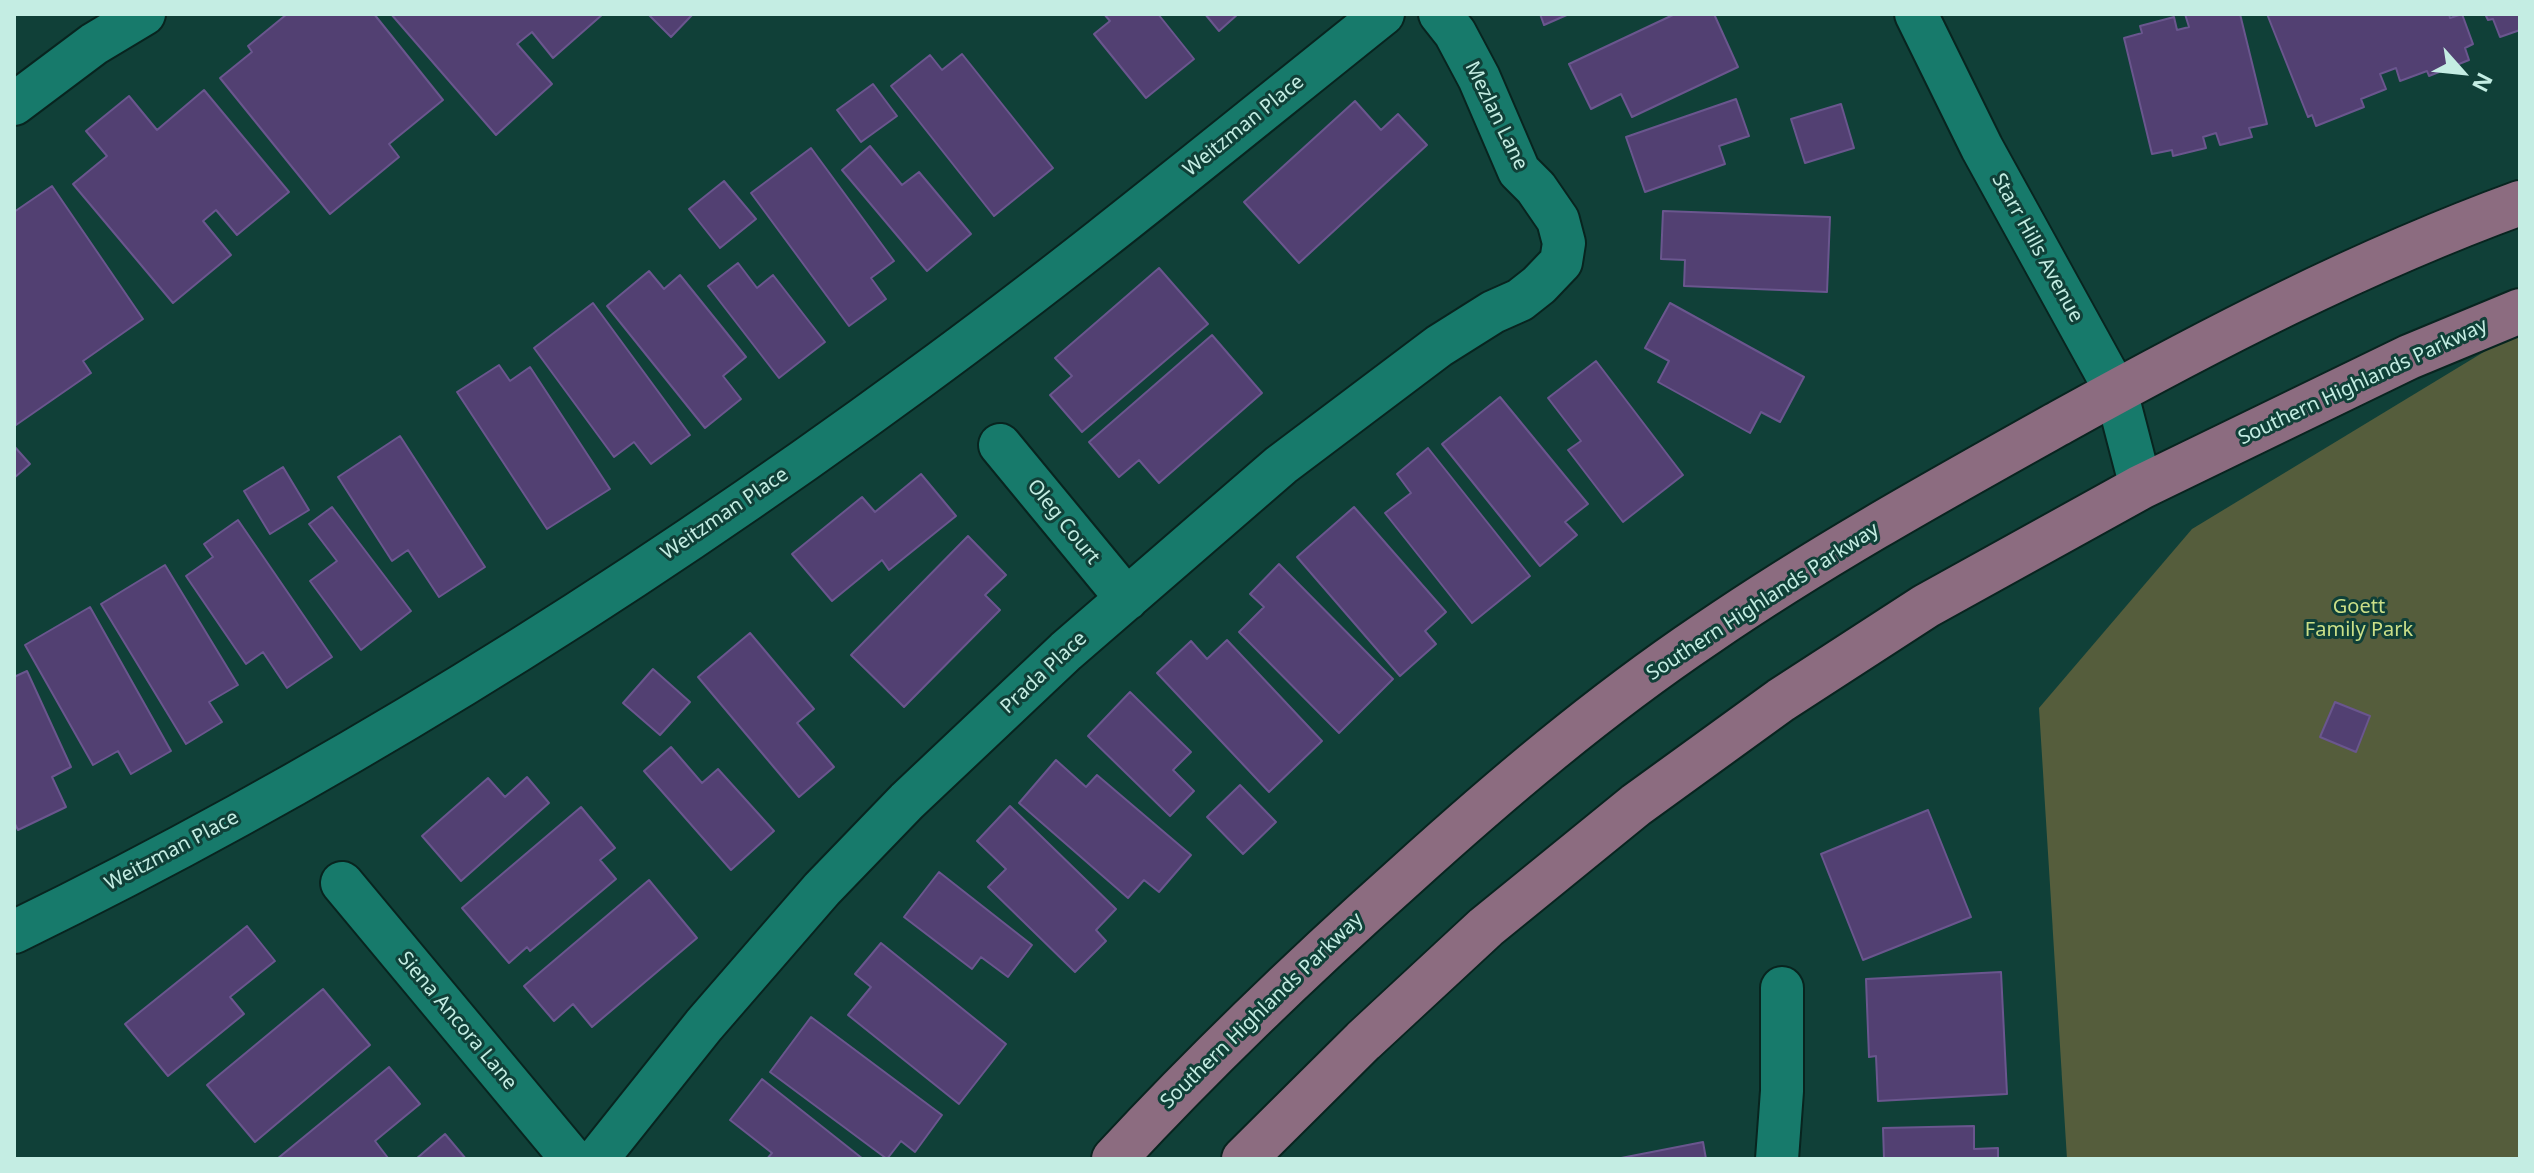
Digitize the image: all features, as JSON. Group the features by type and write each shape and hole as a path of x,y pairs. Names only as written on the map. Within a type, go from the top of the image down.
{"main road":[{"name":"Southern Highlands Parkway","path":"1114,1159 1191,1077 1333,940 1474,814 1590,718 1705,634 1824,558 2116,391 2384,257 2520,203"},
{"name":"Southern Highlands Parkway","path":"1244,1159 1363,1041 1486,927 1636,805 1781,700 1926,606 2141,487 2409,357 2520,311"}],"street":[{"path":"14,104 94,44 144,14"},
{"name":"Weitzman Place","path":"14,932 162,858 360,748 577,612 771,483 1058,274 1383,14"},
{"name":"Mezlan Lane","path":"1440,14 1455,33 1479,78 1519,171 1536,188 1558,220 1564,243 1561,262"},
{"name":"Starr Hills Avenue","path":"1916,14 1982,148 2116,391 2141,487"},
{"name":"Prada Place","path":"599,1156 704,1025 822,889 907,801 1066,651 1281,465 1439,346 1493,312 1520,300 1561,262"},
{"name":"Oleg Court","path":"1000,445 1127,599"},
{"name":"Siena Ancora Lane","path":"342,883 599,1156"},
{"path":"1777,1159 1782,1091 1782,988"}],"green space":[{"name":"Goett Family Park","path":"2520,330 2520,1159 2067,1159 2039,708 2192,529"}],"building":[{"path":"287,14 374,14 443,100 389,144 399,157 330,214 220,78 252,52 248,46"},
{"path":"391,14 603,14 553,58 532,32 517,44 552,84 496,135"},
{"path":"648,14 693,14 671,37"},
{"path":"1104,14 1158,14 1194,59 1146,98 1094,34 1110,21"},
{"path":"1205,14 1238,14 1219,31"},
{"path":"1540,14 1569,14 1544,25"},
{"path":"1675,14 1714,14 1738,67 1632,117 1621,94 1591,109 1569,64"},
{"path":"2185,14 2240,14 2267,124 2249,128 2252,137 2220,145 2216,133 2203,137 2206,148 2173,156 2172,150 2152,154 2124,38 2142,33 2140,26 2174,17 2177,30 2189,27"},
{"path":"2267,14 2449,14 2450,18 2462,14 2473,44 2465,48 2469,60 2429,76 2427,71 2400,81 2396,68 2380,74 2386,89 2361,99 2364,107 2316,126 2312,115 2308,117"},
{"path":"2485,14 2520,14 2520,30 2500,37 2493,19 2488,20"},
{"path":"962,54 1053,168 994,216 891,86 930,55 942,70"},
{"path":"873,84 897,116 861,142 837,110"},
{"path":"204,90 289,192 237,235 216,210 203,221 231,255 173,303 73,184 107,156 86,131 129,96 157,130"},
{"path":"1736,99 1749,136 1719,146 1725,164 1645,192 1626,137"},
{"path":"1355,101 1381,130 1398,114 1427,145 1299,263 1244,202"},
{"path":"1841,104 1854,148 1805,163 1791,119"},
{"path":"870,146 902,185 919,172 971,234 927,271 842,170"},
{"path":"811,148 894,261 871,278 886,299 849,326 751,193"},
{"path":"724,181 756,219 720,248 689,209"},
{"path":"52,186 143,319 83,361 91,373 16,425 14,212"},
{"path":"1663,211 1830,217 1827,292 1684,286 1685,260 1661,259"},
{"path":"738,263 757,288 773,275 825,342 779,378 708,286"},
{"path":"1159,268 1208,324 1082,432 1050,395 1072,376 1055,358"},
{"path":"649,271 664,289 680,275 746,357 723,376 741,399 705,428 607,306"},
{"path":"593,303 690,435 651,464 634,442 614,457 534,348"},
{"path":"1670,303 1804,377 1780,422 1761,412 1750,433 1658,382 1669,361 1645,348"},
{"path":"1212,335 1262,393 1159,483 1139,460 1119,477 1089,442"},
{"path":"1596,361 1683,475 1623,522 1568,450 1581,441 1548,398"},
{"path":"499,365 510,381 530,367 610,489 547,529 457,392"},
{"path":"1500,397 1588,504 1565,522 1577,535 1540,566 1442,444"},
{"path":"400,436 485,567 439,597 408,550 392,561 338,477"},
{"path":"14,446 30,464 14,478"},
{"path":"1428,448 1530,576 1472,623 1385,513 1411,493 1397,474"},
{"path":"283,467 309,510 270,534 244,491"},
{"path":"921,474 956,516 889,570 882,560 832,601 792,554 862,497 875,512"},
{"path":"332,507 411,611 361,650 310,581 337,561 309,524"},
{"path":"1354,507 1446,612 1425,631 1436,644 1400,676 1297,557"},
{"path":"238,520 332,657 287,688 263,652 246,664 186,576 213,557 204,544"},
{"path":"968,536 1006,575 985,595 1000,610 904,707 851,655"},
{"path":"1279,564 1393,679 1339,733 1239,632 1264,607 1250,594"},
{"path":"165,565 238,685 209,702 222,722 186,744 101,604"},
{"path":"90,607 171,751 131,774 118,751 93,765 25,645"},
{"path":"750,633 814,709 797,723 834,767 799,797 698,677"},
{"path":"1227,640 1322,741 1269,792 1157,673 1191,641 1207,659"},
{"path":"653,669 690,702 660,735 623,703"},
{"path":"27,671 71,767 52,777 66,807 18,830 14,822 14,677"},
{"path":"1130,692 1191,752 1173,770 1194,791 1170,816 1088,736"},
{"path":"2335,702 2370,716 2356,752 2320,737"},
{"path":"671,747 702,783 718,769 774,831 731,870 644,771"},
{"path":"1056,760 1086,787 1097,775 1191,855 1159,892 1144,880 1128,898 1019,803"},
{"path":"527,777 549,803 461,881 422,836 488,778 505,797"},
{"path":"1240,785 1276,822 1243,854 1207,817"},
{"path":"1010,806 1116,909 1096,930 1106,941 1075,972 988,887 1006,869 977,841"},
{"path":"581,807 615,848 600,860 616,879 530,951 527,947 509,963 462,908"},
{"path":"1928,810 1971,917 1863,960 1821,854"},
{"path":"939,872 1032,945 1008,977 981,957 972,969 904,917"},
{"path":"649,880 697,938 592,1027 573,1004 554,1021 524,986"},
{"path":"247,926 275,961 230,997 244,1014 168,1076 125,1024"},
{"path":"881,943 1006,1044 959,1104 848,1015 871,987 855,974"},
{"path":"2001,972 2007,1094 1878,1101 1876,1056 1869,1057 1866,979"},
{"path":"323,989 370,1045 255,1142 207,1085"},
{"path":"811,1017 942,1115 915,1152 901,1141 887,1159 770,1072"},
{"path":"389,1067 420,1104 375,1141 388,1158 277,1159"},
{"path":"762,1079 863,1159 767,1159 772,1153 730,1120"},
{"path":"1974,1126 1974,1149 1998,1148 1998,1159 1884,1159 1883,1128"},
{"path":"445,1134 466,1159 416,1159"},
{"path":"1703,1142 1706,1159 1616,1159"}]}
